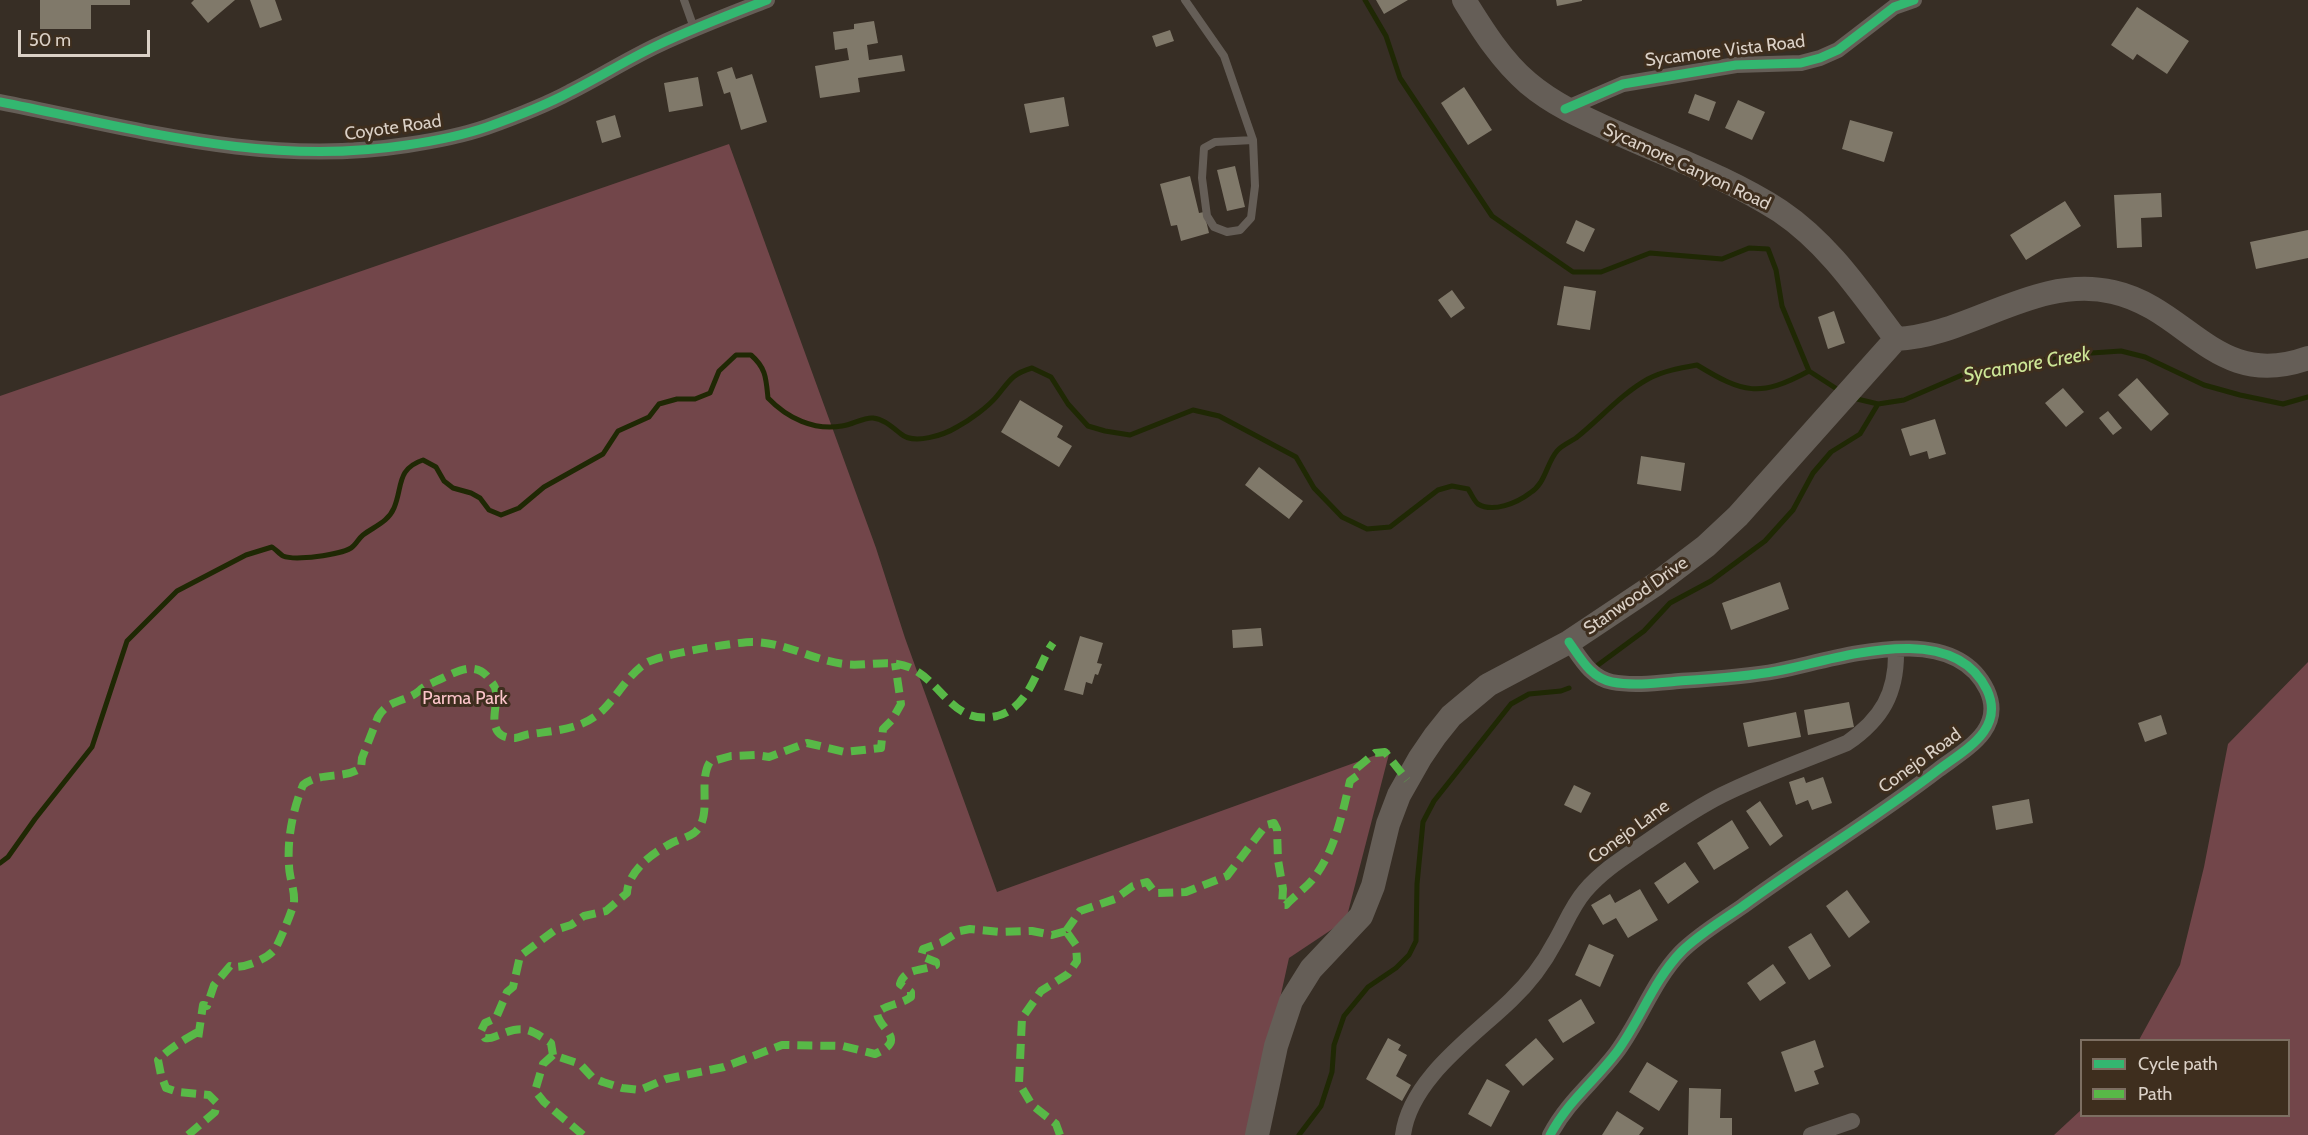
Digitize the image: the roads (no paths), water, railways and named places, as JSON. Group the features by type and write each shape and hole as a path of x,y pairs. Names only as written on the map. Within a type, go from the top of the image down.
{"main road":[{"name":"Sycamore Canyon Road","path":"1464,0 1509,64 1536,89 1565,109 1737,188 1785,215 1805,230 1830,255 1896,339"},
{"path":"1896,339 1923,336 2040,296 2065,291 2098,290 2115,292 2141,303 2198,341 2235,360 2269,366 2308,358"},
{"name":"Stanwood Drive","path":"1257,1135 1272,1062 1288,1008 1311,969 1361,916 1372,886 1388,824 1399,795 1420,758 1451,716 1488,685 1569,642 1674,571 1720,534 1896,339"}],"street":[{"name":"Coyote Road","path":"0,102 228,146 314,153 360,151 437,140 484,128 530,111 657,45 767,0"},
{"name":"Sycamore Vista Road","path":"1565,109 1623,84 1736,65 1801,63 1820,58 1838,50 1894,7 1914,0"},
{"name":"Conejo Road","path":"1550,1135 1575,1098 1607,1065 1628,1037 1657,982 1683,951 1784,876 1973,744 1992,716 1991,699 1976,674 1950,655 1934,651 1867,651 1776,671 1715,679 1620,683 1602,679 1592,673 1569,642"},
{"name":"Conejo Lane","path":"1403,1135 1411,1107 1422,1089 1460,1045 1512,999 1536,973 1572,910 1597,878 1685,816 1722,795 1847,743 1864,732 1883,709 1891,691 1894,682 1896,650"},
{"path":"1811,1135 1852,1121"}],"lane":[{"path":"684,0 694,28"},
{"path":"1185,0 1224,56 1253,140 1256,186 1251,218 1240,230 1227,232 1214,227 1207,216 1202,178 1204,148 1215,142 1253,140"}],"waterway":[{"path":"1365,0 1386,36 1400,78 1492,216 1573,272 1601,272 1650,253 1722,259 1749,248 1768,249 1776,270 1782,306 1809,371 1840,391"},
{"name":"Sycamore Creek","path":"1598,665 1644,631 1670,603 1711,581 1765,541 1793,510 1813,473 1831,452 1860,434 1878,404 1904,400 1969,372 2001,366 2031,364 2062,355 2121,351 2145,357 2204,385 2240,395 2283,404 2308,397"},
{"path":"0,863 8,857 92,747 127,641 177,591 246,555 272,547 283,556 297,558 327,555 351,548 363,535 388,517 397,500 404,474 408,468 423,460 436,467 444,481 453,488 480,498 489,510 501,515 519,508 544,487 603,454 618,431 649,417 659,404 677,399 695,399 710,393 719,371 736,355 751,355 760,364 767,385 768,398 792,417 821,427 846,425 873,418 885,422 901,434 913,439 937,436 962,424 989,404 1016,375 1032,368 1051,377 1068,404 1088,426 1105,431 1130,435 1193,410 1219,416 1296,457 1314,488 1342,517 1367,529 1390,527 1438,490 1452,486 1468,489 1477,503 1484,507 1505,506 1518,500 1535,489 1559,449 1576,438 1629,392 1660,374 1697,365 1727,382 1751,389 1777,385 1809,371"},
{"path":"1853,398 1878,404"},
{"name":"Sycamore Creek","path":"1299,1135 1321,1106 1332,1072 1334,1045 1344,1016 1368,987 1396,968 1409,955 1416,941 1417,884 1423,822 1434,801 1511,704 1529,694 1569,688"}],"park label":[{"name":"Parma Park","path":"465,699"}]}
